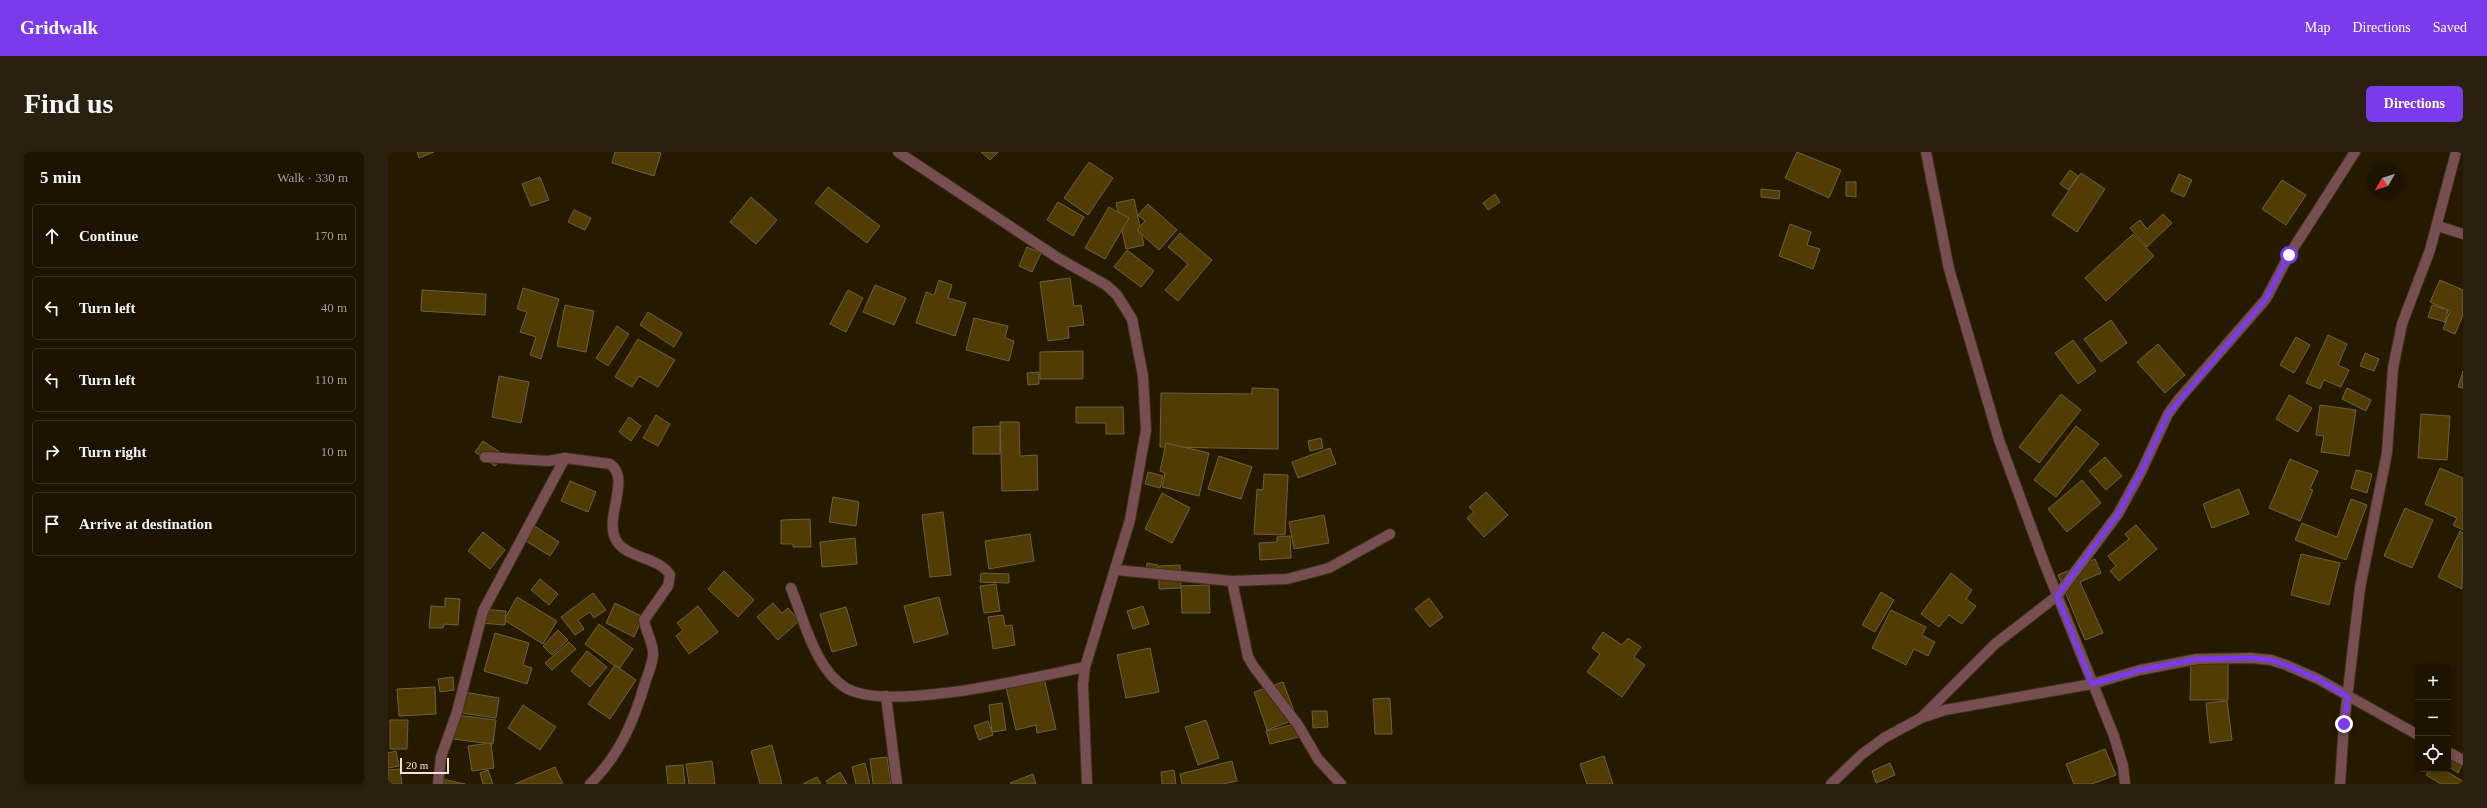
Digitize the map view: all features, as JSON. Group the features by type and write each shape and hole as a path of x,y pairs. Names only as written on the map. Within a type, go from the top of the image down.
{"street":[{"path":"898,152 1058,258 1106,285 1117,295 1132,319 1143,376 1146,430 1130,520 1116,570 1092,640 1085,667 1087,784"},
{"path":"1926,152 1949,269 1994,425 2057,596 2114,736 2123,766 2125,784"},
{"path":"1921,718 1995,644 2057,596 2118,514 2141,472 2168,414 2266,299 2289,255 2355,152"},
{"path":"2340,784 2360,588 2387,453 2393,368 2402,324 2438,226 2456,152"},
{"path":"2438,226 2463,234"},
{"path":"485,457 548,461 565,458 605,462 614,467 619,484 611,526 615,539 628,550 666,568 670,575 668,586 644,620 652,645 653,657 637,711 618,752 590,784"},
{"path":"438,784 441,757 457,712 483,611 565,458"},
{"path":"1116,570 1232,581 1286,579 1304,576 1329,568 1390,534"},
{"path":"1232,581 1248,656 1254,667 1298,726 1318,760 1341,784"},
{"path":"791,588 818,655 831,674 846,688 862,693 901,697 971,689 1085,667"},
{"path":"1831,784 1861,756 1884,738 1921,718 1946,710 2092,684 2140,670 2197,659 2251,658 2271,660 2286,665 2318,679 2415,733"},
{"path":"886,696 897,784"},
{"path":"2451,754 2463,760"}],"building":[{"path":"417,152 434,152 419,158"},
{"path":"615,152 661,153 654,176 612,163"},
{"path":"981,152 998,152 990,160"},
{"path":"1797,152 1841,170 1829,198 1785,178"},
{"path":"1089,162 1113,178 1088,215 1064,198"},
{"path":"2070,170 2078,176 2068,190 2060,184"},
{"path":"2081,173 2105,189 2077,232 2052,215"},
{"path":"2179,174 2192,180 2184,197 2171,191"},
{"path":"540,177 549,200 531,206 522,184"},
{"path":"2282,180 2306,195 2286,225 2262,209"},
{"path":"1846,182 1856,182 1856,197 1846,196"},
{"path":"828,187 880,226 867,243 815,203"},
{"path":"1761,189 1780,191 1779,199 1761,197"},
{"path":"1495,194 1500,202 1488,210 1483,203"},
{"path":"751,197 777,220 756,244 730,222"},
{"path":"1134,199 1144,245 1126,249 1116,203"},
{"path":"1058,202 1084,217 1073,236 1047,220"},
{"path":"1148,204 1177,230 1159,250 1137,230 1145,221 1138,215"},
{"path":"1109,207 1129,218 1105,259 1085,248"},
{"path":"574,210 591,218 585,230 568,222"},
{"path":"2163,214 2172,223 2147,247 2130,228 2140,220 2147,229"},
{"path":"1790,224 1811,232 1807,245 1820,249 1813,269 1779,256"},
{"path":"1180,233 1212,260 1178,301 1165,290 1188,264 1168,247"},
{"path":"2133,234 2154,256 2106,301 2085,278"},
{"path":"1027,247 1041,253 1032,272 1019,266"},
{"path":"1127,250 1154,271 1141,287 1114,267"},
{"path":"1070,278 1074,306 1081,305 1084,325 1068,327 1069,338 1048,341 1040,282"},
{"path":"939,280 952,285 948,298 966,303 955,336 916,323 926,292 934,295"},
{"path":"2440,280 2463,290 2463,315 2455,334 2443,329 2450,311 2430,302"},
{"path":"875,285 906,298 894,325 863,312"},
{"path":"523,288 559,299 541,359 530,355 536,337 520,332 527,312 517,309"},
{"path":"422,290 486,294 485,315 421,311"},
{"path":"848,290 863,298 846,332 830,324"},
{"path":"565,305 594,311 586,352 557,346"},
{"path":"2432,305 2448,310 2445,322 2428,317"},
{"path":"648,312 682,333 674,347 640,325"},
{"path":"974,318 1008,326 1005,338 1014,341 1009,361 966,350"},
{"path":"2111,320 2127,343 2101,362 2084,339"},
{"path":"617,326 629,334 608,366 596,358"},
{"path":"2328,335 2347,344 2338,365 2349,370 2341,387 2324,380 2320,389 2306,383"},
{"path":"2296,337 2310,345 2294,373 2280,365"},
{"path":"638,339 675,360 658,387 639,376 632,387 615,377"},
{"path":"2073,340 2096,371 2078,384 2055,353"},
{"path":"2158,344 2185,375 2165,393 2137,362"},
{"path":"1083,351 1083,379 1040,379 1040,352"},
{"path":"2365,353 2379,359 2374,371 2360,366"},
{"path":"2463,371 2463,388 2458,387"},
{"path":"1039,372 1039,384 1028,385 1027,373"},
{"path":"499,376 529,382 521,423 492,417"},
{"path":"1252,388 1278,389 1278,449 1160,447 1161,393 1252,394"},
{"path":"2347,388 2371,400 2366,411 2342,399"},
{"path":"2061,394 2081,410 2039,463 2019,447"},
{"path":"2289,395 2312,408 2298,432 2276,419"},
{"path":"2320,405 2356,410 2349,456 2321,452 2324,436 2316,435"},
{"path":"1076,407 1123,407 1124,434 1106,434 1106,423 1076,423"},
{"path":"2421,414 2450,416 2447,460 2418,458"},
{"path":"656,415 670,424 658,446 643,438"},
{"path":"629,417 641,426 631,441 619,432"},
{"path":"1000,422 1019,422 1020,456 1037,455 1038,490 1002,491"},
{"path":"1000,426 1000,454 973,454 973,427"},
{"path":"2076,426 2099,444 2056,497 2034,480"},
{"path":"1321,438 1323,448 1310,451 1308,441"},
{"path":"483,441 504,455 495,466 475,452"},
{"path":"1166,443 1209,453 1199,496 1162,487 1165,473 1160,471"},
{"path":"1330,448 1336,464 1298,478 1292,462"},
{"path":"1219,456 1252,467 1241,499 1208,489"},
{"path":"2105,457 2122,476 2106,490 2089,471"},
{"path":"2290,459 2318,471 2310,489 2313,490 2300,521 2269,508"},
{"path":"2440,468 2463,478 2463,530 2453,525 2457,518 2425,504"},
{"path":"2356,470 2372,474 2367,493 2351,488"},
{"path":"1148,472 1163,476 1160,488 1145,484"},
{"path":"1264,474 1288,475 1285,535 1254,534 1257,489 1263,490"},
{"path":"2082,480 2101,503 2067,532 2048,509"},
{"path":"570,481 596,492 588,512 561,501"},
{"path":"2239,489 2249,514 2212,528 2203,504"},
{"path":"1486,492 1508,515 1484,537 1467,518 1474,512 1469,507"},
{"path":"1162,493 1190,508 1172,543 1145,529"},
{"path":"833,497 859,502 856,526 829,522"},
{"path":"2351,499 2367,505 2346,560 2295,540 2302,523 2337,537"},
{"path":"2405,508 2433,520 2412,568 2384,556"},
{"path":"943,512 951,575 930,577 922,515"},
{"path":"1324,515 1329,543 1294,549 1289,522"},
{"path":"810,519 811,547 793,547 793,544 781,544 781,520"},
{"path":"527,521 559,542 550,556 518,536"},
{"path":"2136,525 2157,549 2119,581 2110,571 2116,566 2108,556 2129,539 2125,534"},
{"path":"2460,531 2463,533 2462,589 2438,577"},
{"path":"483,532 505,550 490,569 468,551"},
{"path":"1030,534 1034,561 989,569 985,541"},
{"path":"1290,536 1291,558 1260,560 1259,543 1277,542 1277,537"},
{"path":"855,538 857,564 822,567 820,542"},
{"path":"2301,554 2340,563 2329,605 2291,595"},
{"path":"2095,559 2101,573 2080,582 2103,633 2085,640 2058,575"},
{"path":"1147,563 1158,565 1157,576 1145,575"},
{"path":"1180,565 1181,588 1159,589 1159,566"},
{"path":"724,571 754,600 738,617 708,589"},
{"path":"981,573 1009,574 1009,583 980,582"},
{"path":"1951,573 1972,590 1966,599 1976,606 1962,624 1949,615 1939,627 1921,614"},
{"path":"540,579 558,594 549,605 531,590"},
{"path":"996,584 1000,611 984,613 980,586"},
{"path":"1209,585 1210,613 1182,613 1181,586"},
{"path":"1881,592 1894,600 1875,632 1862,625"},
{"path":"593,593 606,610 594,618 590,612 578,620 584,629 575,635 561,617"},
{"path":"517,597 557,621 543,644 504,620"},
{"path":"939,597 948,634 914,643 904,606"},
{"path":"445,598 460,599 458,625 444,624 443,628 429,628 431,606 445,607"},
{"path":"1429,598 1443,617 1430,627 1415,609"},
{"path":"615,603 643,617 634,637 606,623"},
{"path":"773,603 782,613 788,608 799,621 778,640 757,617"},
{"path":"698,606 718,632 689,654 676,636 683,630 677,623"},
{"path":"1143,606 1149,624 1133,629 1127,611"},
{"path":"846,607 857,645 832,652 820,614"},
{"path":"481,609 506,611 505,625 480,623"},
{"path":"1891,610 1926,627 1922,635 1935,642 1928,656 1914,649 1906,665 1872,648"},
{"path":"1003,615 1005,626 1012,625 1015,645 993,649 988,617"},
{"path":"599,624 633,649 619,669 585,644"},
{"path":"558,630 568,640 552,655 543,646"},
{"path":"1603,632 1622,645 1628,638 1641,647 1634,657 1645,665 1622,697 1587,672 1600,654 1592,648"},
{"path":"495,633 529,643 523,665 532,668 527,684 484,671"},
{"path":"569,642 576,649 552,670 545,663"},
{"path":"1150,648 1159,692 1126,698 1117,655"},
{"path":"587,651 607,667 590,687 571,671"},
{"path":"2191,662 2228,663 2228,700 2190,700"},
{"path":"615,665 636,680 610,719 588,704"},
{"path":"453,677 454,690 440,692 438,679"},
{"path":"1044,678 1056,729 1037,733 1036,725 1016,730 1006,687"},
{"path":"1283,682 1297,719 1267,730 1254,692"},
{"path":"435,687 436,714 399,716 397,689"},
{"path":"464,692 499,698 496,718 461,713"},
{"path":"1390,698 1392,734 1375,734 1373,699"},
{"path":"2227,701 2232,740 2210,743 2206,703"},
{"path":"1002,703 1006,730 992,732 989,705"},
{"path":"523,705 556,727 540,750 508,728"},
{"path":"1312,711 1327,711 1328,727 1313,728"},
{"path":"456,715 496,720 493,744 453,739"},
{"path":"390,720 408,720 407,749 390,749"},
{"path":"1206,720 1219,758 1198,765 1185,727"},
{"path":"988,721 993,735 979,740 974,726"},
{"path":"1295,724 1299,737 1270,744 1266,731"},
{"path":"491,743 494,768 472,771 468,746"},
{"path":"772,745 782,784 760,784 751,751"},
{"path":"2105,749 2116,775 2092,784 2074,784 2066,764"},
{"path":"396,751 399,766 388,768 388,753"},
{"path":"2451,754 2463,763 2458,773 2451,768"},
{"path":"1604,756 1613,784 1587,784 1580,764"},
{"path":"887,757 891,784 873,784 870,759"},
{"path":"712,761 715,784 689,784 686,764"},
{"path":"1232,761 1237,781 1222,784 1182,784 1180,774"},
{"path":"865,763 870,784 856,784 852,767"},
{"path":"1890,763 1895,775 1876,783 1872,771"},
{"path":"683,765 685,784 668,784 666,766"},
{"path":"555,767 563,784 515,784"},
{"path":"400,769 402,784 388,784 388,770"},
{"path":"488,770 493,784 483,784 480,773"},
{"path":"1174,770 1176,784 1162,784 1161,772"},
{"path":"840,772 847,784 828,784 826,781"},
{"path":"2428,772 2447,772 2463,781 2463,784 2441,784 2426,775"},
{"path":"1033,774 1036,784 1010,783"},
{"path":"817,777 821,784 803,784"},
{"path":"442,779 465,784 441,784"}],"route":[{"path":"2289,255 2266,299 2179,399 2168,414 2141,472 2118,514 2057,596 2092,684 2140,670 2197,659 2251,658 2271,660 2318,679 2348,697 2344,724"}]}
